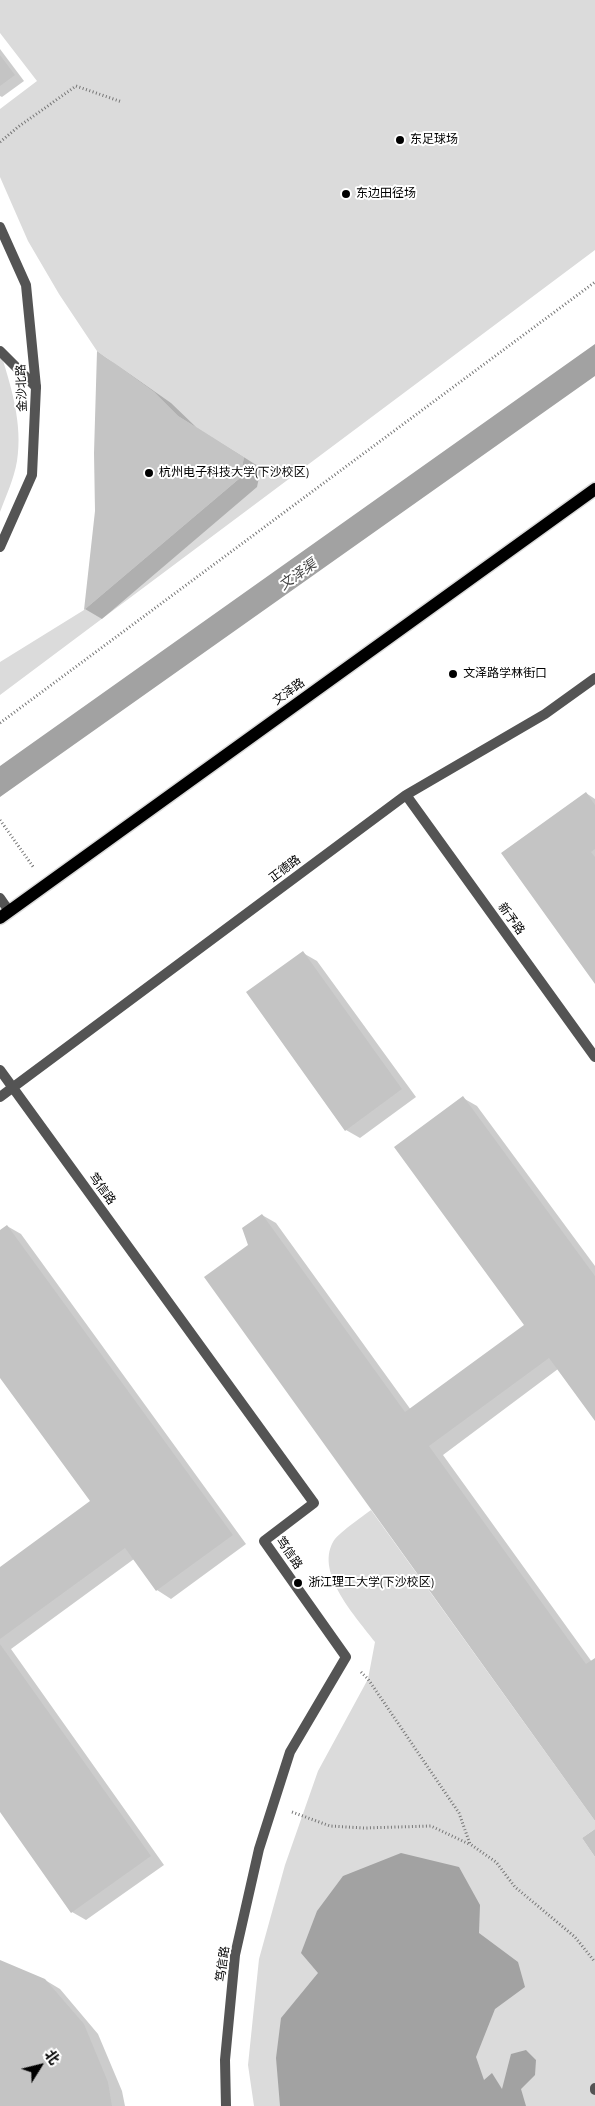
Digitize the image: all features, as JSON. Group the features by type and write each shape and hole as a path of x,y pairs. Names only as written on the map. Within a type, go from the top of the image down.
{"main road":[{"name":"文泽路","path":"5,914 595,489"}],"street":[{"name":"金沙北路","path":"0,227 26,285 36,387 32,475 0,547"},
{"path":"0,351 36,387"},
{"name":"正德路","path":"0,1097 406,795 545,714 595,678"},
{"name":"新予路","path":"406,795 595,1058"},
{"path":"0,898 5,914"},
{"name":"笃信路","path":"0,1070 314,1503 264,1542 346,1657 290,1752 259,1849 235,1955 224,2060 226,2106"}],"path":[{"path":"0,142 76,86 94,90 122,102"},
{"path":"0,723 595,282"},
{"path":"0,820 45,885"},
{"path":"346,1657 368,1679 459,1813 470,1844"},
{"path":"273,1805 330,1826 364,1828 431,1826 470,1844 496,1862 515,1887 575,1937 595,1962"}],"shaded area":[{"name":"东边田径场","path":"0,0 595,0 595,250 0,695 0,662 84,610 240,478 244,457 178,416 154,392 97,351 59,294 28,241 0,177 0,109 37,81 0,33"},
{"path":"0,351 15,405 18,447 14,474 0,512"},
{"path":"371,1510 595,1821 595,1829 582,1838 595,1857 595,2106 254,2106 248,2065 259,1959 285,1865 318,1771 368,1679 375,1642 341,1595 329,1568 329,1554 333,1542 339,1534"}],"water":[{"name":"文泽渠","path":"595,344 595,376 0,797 0,766"},
{"path":"401,1853 459,1867 480,1905 479,1933 518,1962 525,1987 495,2009 476,2057 484,2080 492,2073 502,2089 511,2054 526,2050 536,2060 535,2075 521,2089 526,2106 280,2106 276,2058 281,2018 318,1973 301,1953 317,1911 343,1876"}],"building":[{"path":"0,55 15,75 0,86"},
{"path":"97,351 154,392 178,416 244,457 240,478 84,610 95,511 94,453"},
{"path":"586,792 595,805 595,849 591,852 595,857 595,984 501,853"},
{"path":"303,951 402,1089 345,1131 246,992"},
{"path":"463,1096 595,1276 595,1421 549,1358 429,1446 586,1664 595,1658 595,1821 204,1277 248,1245 242,1228 262,1214 405,1412 524,1325 394,1147"},
{"path":"7,1225 233,1535 156,1591 125,1548 0,1639 0,1567 90,1501 0,1378 0,1230"},
{"path":"0,1644 151,1856 71,1913 0,1812"},
{"path":"595,1829 595,1857 582,1838"},
{"path":"0,1960 45,1979 84,2024 108,2082 112,2106 0,2106"}],"place":[{"name":"东足球场","path":"400,140"},
{"name":"东边田径场","path":"346,194"},
{"name":"杭州电子科技大学(下沙校区)","path":"149,473"},
{"name":"文泽路学林街口","path":"453,674"},
{"name":"浙江理工大学(下沙校区)","path":"298,1583"}]}
